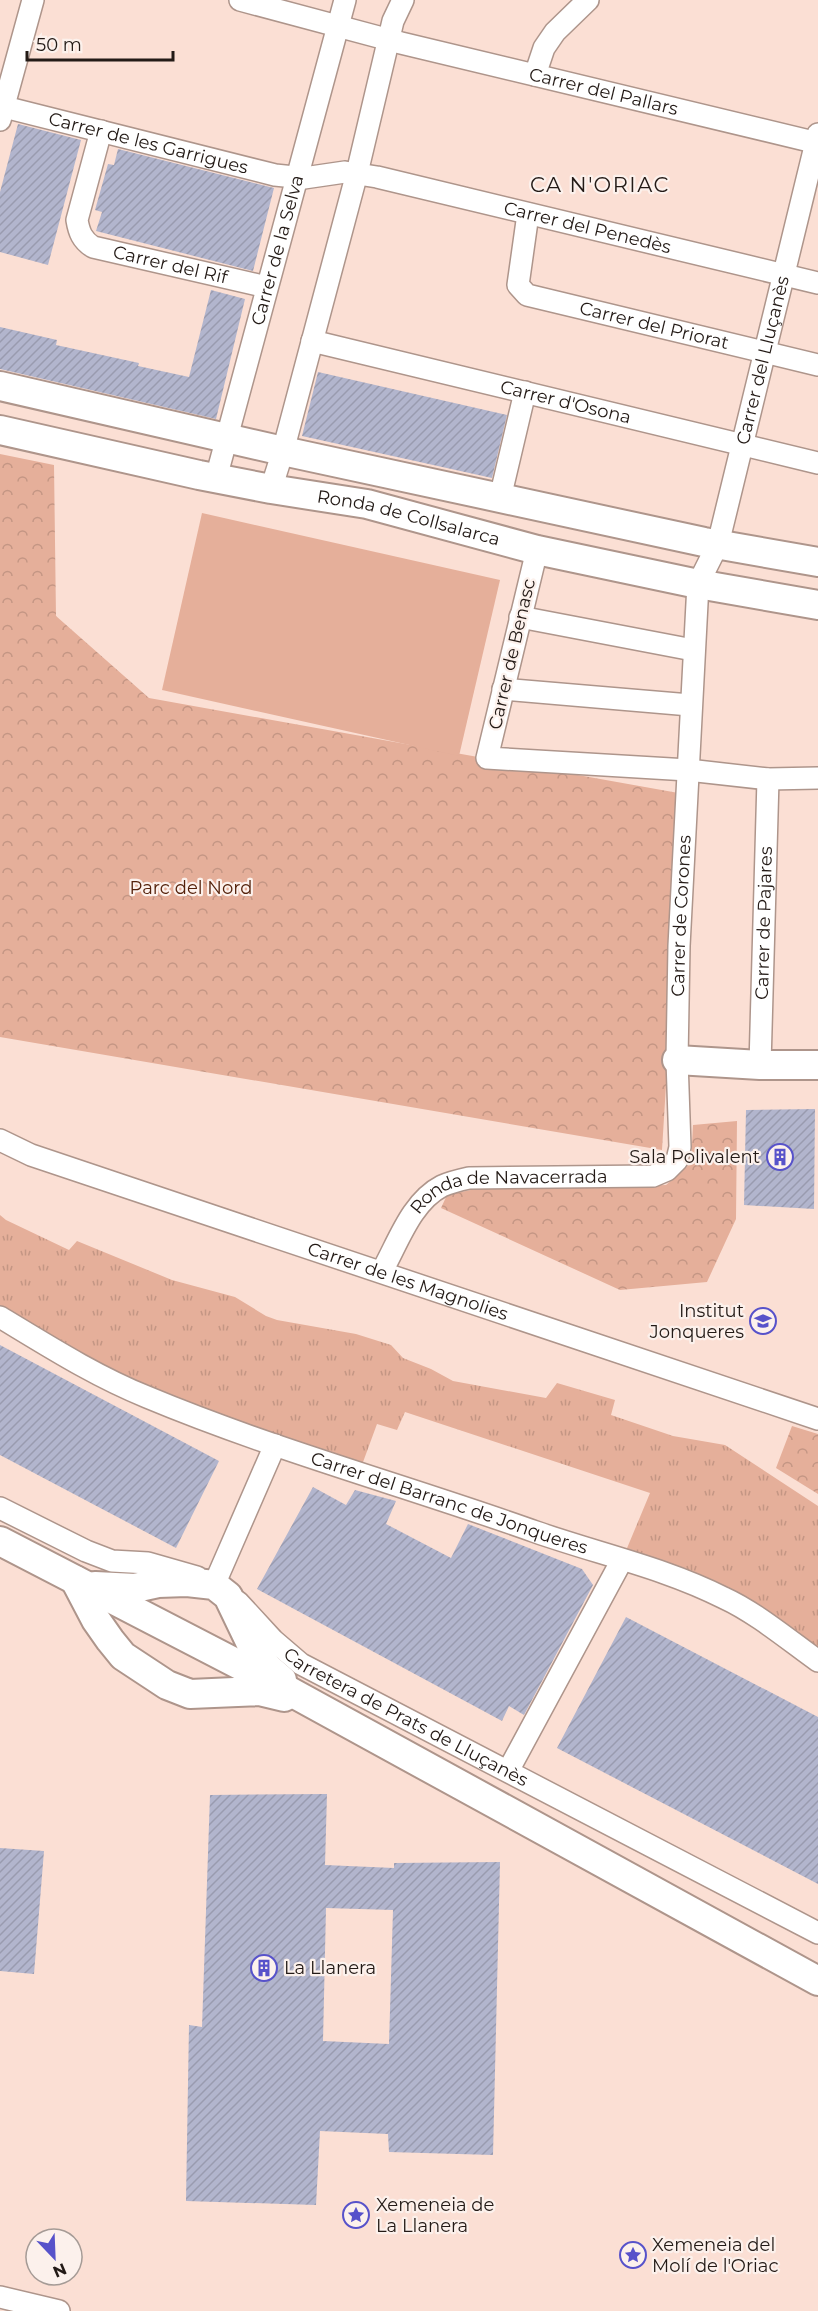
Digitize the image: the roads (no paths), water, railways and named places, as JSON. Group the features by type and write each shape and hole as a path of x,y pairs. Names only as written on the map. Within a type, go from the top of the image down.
{"street":[{"path":"1,111 33,0"},
{"name":"Carrer del Pallars","path":"240,0 535,75 817,140"},
{"name":"Carrer de la Selva","path":"216,478 345,0"},
{"path":"271,489 357,174 393,21 403,0"},
{"path":"535,75 544,48 555,32 588,0"},
{"name":"Carrer de les Garrigues","path":"1,111 101,131 275,175 298,177 326,176 345,172 357,174"},
{"name":"Carrer del Rif","path":"101,131 77,220 84,242 93,247 267,288"},
{"name":"Carrer del Lluçanès","path":"698,584 718,544 782,275 817,140"},
{"name":"Carrer del Penedès","path":"357,174 818,283"},
{"name":"Carrer del Priorat","path":"528,214 518,285 527,295 818,364"},
{"name":"Carrer d'Osona","path":"312,341 818,463"},
{"name":"Ronda de Collsalarca","path":"0,386 500,498 718,544 818,562"},
{"path":"500,498 525,392"},
{"name":"Ronda de Collsalarca","path":"0,430 216,478 367,504 537,550 698,584 818,605"},
{"name":"Carrer de Benasc","path":"537,550 487,758 688,770"},
{"name":"Carrer de Corones","path":"676,1059 690,705 698,584"},
{"path":"520,617 693,650"},
{"path":"503,689 690,705"},
{"path":"688,770 768,779 818,778"},
{"name":"Carrer de Pajares","path":"760,1065 768,779"},
{"path":"676,1059 760,1065 818,1065"},
{"name":"Ronda de Navacerrada","path":"382,1271 410,1220 424,1200 440,1187 451,1183 470,1178 653,1176 667,1170 677,1160 680,1147 676,1059"},
{"name":"Carrer de les Magnolies","path":"0,1140 31,1155 818,1419"},
{"name":"Carrer del Barranc de Jonqueres","path":"0,1317 71,1360 146,1397 275,1445 670,1574 726,1598 818,1661"},
{"path":"214,1585 275,1445"},
{"name":"Carretera de Prats de Lluçanès","path":"0,1508 103,1558 112,1561 148,1563 192,1574 228,1591 273,1640 301,1664 818,1932"},
{"name":"Carretera de Prats de Lluçanès","path":"0,1541 312,1704 818,1981"},
{"path":"508,1771 622,1560"},
{"path":"75,1580 93,1586 114,1588 187,1582 214,1585 228,1596 252,1646 267,1667 312,1704"},
{"path":"75,1580 96,1620 123,1656 167,1684 190,1695 259,1691 312,1704"},
{"path":"201,1694 234,1680 245,1668 247,1653 238,1614"},
{"path":"0,2297 59,2311"}],"place":[{"name":"Sala Polivalent","path":"780,1157"},
{"name":"Institut Jonqueres","path":"763,1321"},
{"name":"La Llanera","path":"264,1968"},
{"name":"Xemeneia de La Llanera","path":"356,2215"},
{"name":"Xemeneia del Molí de l'Oriac","path":"633,2255"}],"district":[{"name":"CA N'ORIAC","path":"600,185"}],"park label":[{"name":"Parc del Nord","path":"191,888"}]}
